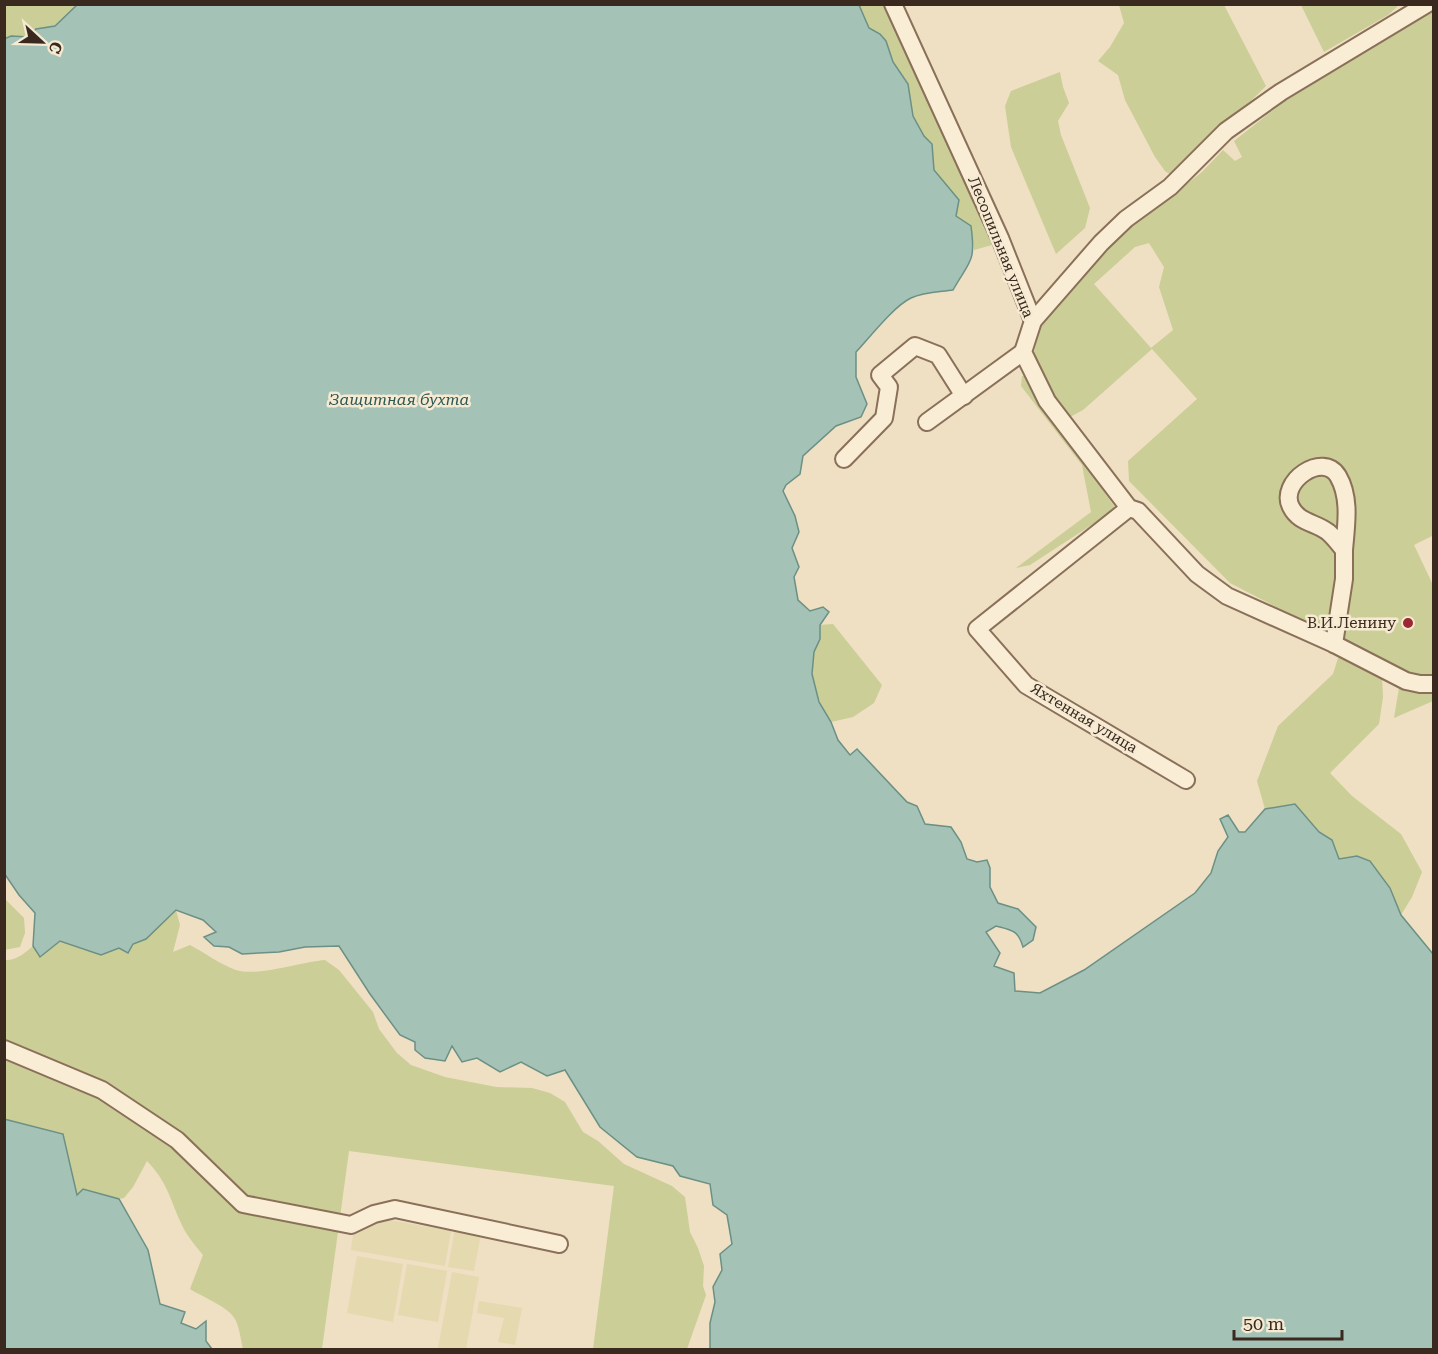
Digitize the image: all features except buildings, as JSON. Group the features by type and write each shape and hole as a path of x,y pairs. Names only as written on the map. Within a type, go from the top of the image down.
{"street":[{"name":"Лесопильная улица","path":"893,4 996,227 1033,321 1023,352"},
{"path":"1033,321 1101,243 1164,183 1226,130 1281,92 1427,4"},
{"path":"844,459 884,418 889,387 880,375 915,346 938,356 964,396"},
{"path":"927,422 1023,352 1047,401 1129,507 1138,511 1197,574 1227,596 1334,644 1406,681 1434,684"},
{"path":"1334,644 1344,579 1347,517 1345,498 1337,474 1328,468 1319,467 1307,470 1292,484 1288,493 1288,501 1292,510 1302,520 1315,524 1328,532 1344,550"},
{"name":"Яхтенная улица","path":"1129,507 976,629 1026,685 1186,780"},
{"path":"4,1049 102,1090 177,1140 243,1204 351,1224 374,1214 395,1209 559,1244"}],"shaded area":[{"path":"384,1219 451,1231 445,1266 351,1250 353,1235"},
{"path":"455,1229 481,1234 474,1271 448,1267"},
{"path":"357,1256 403,1264 393,1322 347,1313"},
{"path":"407,1264 447,1271 438,1322 398,1315"},
{"path":"452,1272 479,1277 466,1349 438,1348"},
{"path":"479,1301 522,1308 515,1345 498,1342 504,1318 477,1313"}],"green space":[{"path":"5,5 78,5 55,26 36,29 30,36 11,36 5,39"},
{"path":"859,5 886,5 992,245 974,250 971,226 956,216 943,180 934,170 932,144 924,136 913,116 908,84 893,62 886,41 880,34 869,28"},
{"path":"1119,5 1224,5 1266,86 1174,177 1165,171 1155,157 1125,100 1118,75 1098,61 1110,47 1124,23"},
{"path":"1301,5 1399,5 1388,15 1324,52"},
{"path":"1433,10 1434,535 1414,545 1433,585 1433,677 1411,677 1343,641 1343,625 1351,578 1328,634 1230,583 1129,481 1128,461 1197,399 1152,349 1083,410 1070,417 1043,383 1033,356 1040,328 1079,277 1126,228 1202,172 1223,150 1235,161 1242,157 1234,141 1282,103","holes":["1149,243 1164,267 1159,287 1173,330 1151,348 1094,284 1135,247"]},
{"path":"1060,72 1069,103 1058,121 1061,135 1090,208 1085,228 1056,254 1011,147 1005,106 1011,91"},
{"path":"1022,376 1027,376 1044,406 1116,509 1030,565 1016,568 1091,512 1082,465 1021,386"},
{"path":"833,624 882,685 874,703 853,717 831,722 815,689 812,662 820,625"},
{"path":"1340,652 1382,677 1383,697 1379,724 1330,773 1352,796 1401,834 1422,872 1412,897 1401,915 1390,888 1357,856 1339,859 1332,840 1319,832 1295,804 1265,809 1257,781 1278,726 1333,674"},
{"path":"1399,688 1433,689 1433,701 1394,718"},
{"path":"5,899 24,918 25,933 20,947 4,950"},
{"path":"176,910 180,925 173,952 190,945 225,965 245,972 325,960 339,970 373,1012 379,1029 397,1053 411,1065 445,1077 496,1087 532,1088 550,1093 565,1102 583,1132 598,1141 624,1164 672,1186 685,1197 690,1232 704,1266 703,1286 706,1295 687,1349 593,1349 614,1186 349,1151 322,1349 243,1349 233,1316 190,1289 203,1255 185,1232 164,1183 147,1161 133,1187 124,1198 119,1199 84,1189 77,1195 14,1122 5,1119 5,960 17,958 33,946 40,957 60,941 119,948 146,939"}],"water":[{"name":"Защитная бухта","path":"78,4 859,5 869,28 880,34 886,41 893,62 908,84 913,116 924,136 932,144 934,170 959,200 956,216 971,226 973,247 970,261 953,290 921,294 904,302 856,352 856,377 867,404 861,417 836,426 803,456 800,474 786,485 783,491 795,516 799,532 792,548 799,567 794,577 798,600 810,611 823,607 829,612 820,625 820,639 814,652 812,674 819,702 838,740 850,755 857,749 907,802 917,806 925,824 951,827 961,842 967,859 977,862 987,860 990,868 990,887 998,903 1018,909 1036,927 1033,940 1023,947 1019,937 1010,930 996,926 986,932 1000,953 994,966 1014,973 1015,991 1040,993 1084,970 1195,893 1211,873 1218,851 1228,837 1220,819 1228,815 1239,832 1245,832 1265,809 1295,804 1319,832 1332,840 1339,859 1357,856 1370,861 1390,888 1401,915 1433,954 1433,1349 710,1349 710,1323 715,1302 713,1287 722,1270 720,1254 732,1244 727,1215 713,1205 710,1184 680,1176 673,1166 637,1157 600,1127 565,1070 547,1076 521,1062 500,1072 477,1058 462,1062 452,1046 445,1061 425,1058 415,1050 415,1042 400,1035 339,946 242,954 229,947 214,946 204,937 216,932 203,920 176,910 146,939 133,944 128,953 119,948 101,955 60,941 40,957 33,946 35,913 4,873 4,39 11,36 29,37 36,29 55,26"},
{"path":"4,1119 63,1134 77,1195 83,1189 119,1199 148,1250 160,1304 185,1312 181,1323 196,1329 206,1321 206,1341 212,1349 5,1349"}],"place":[{"name":"В.И.Ленину","path":"1408,623"}]}
